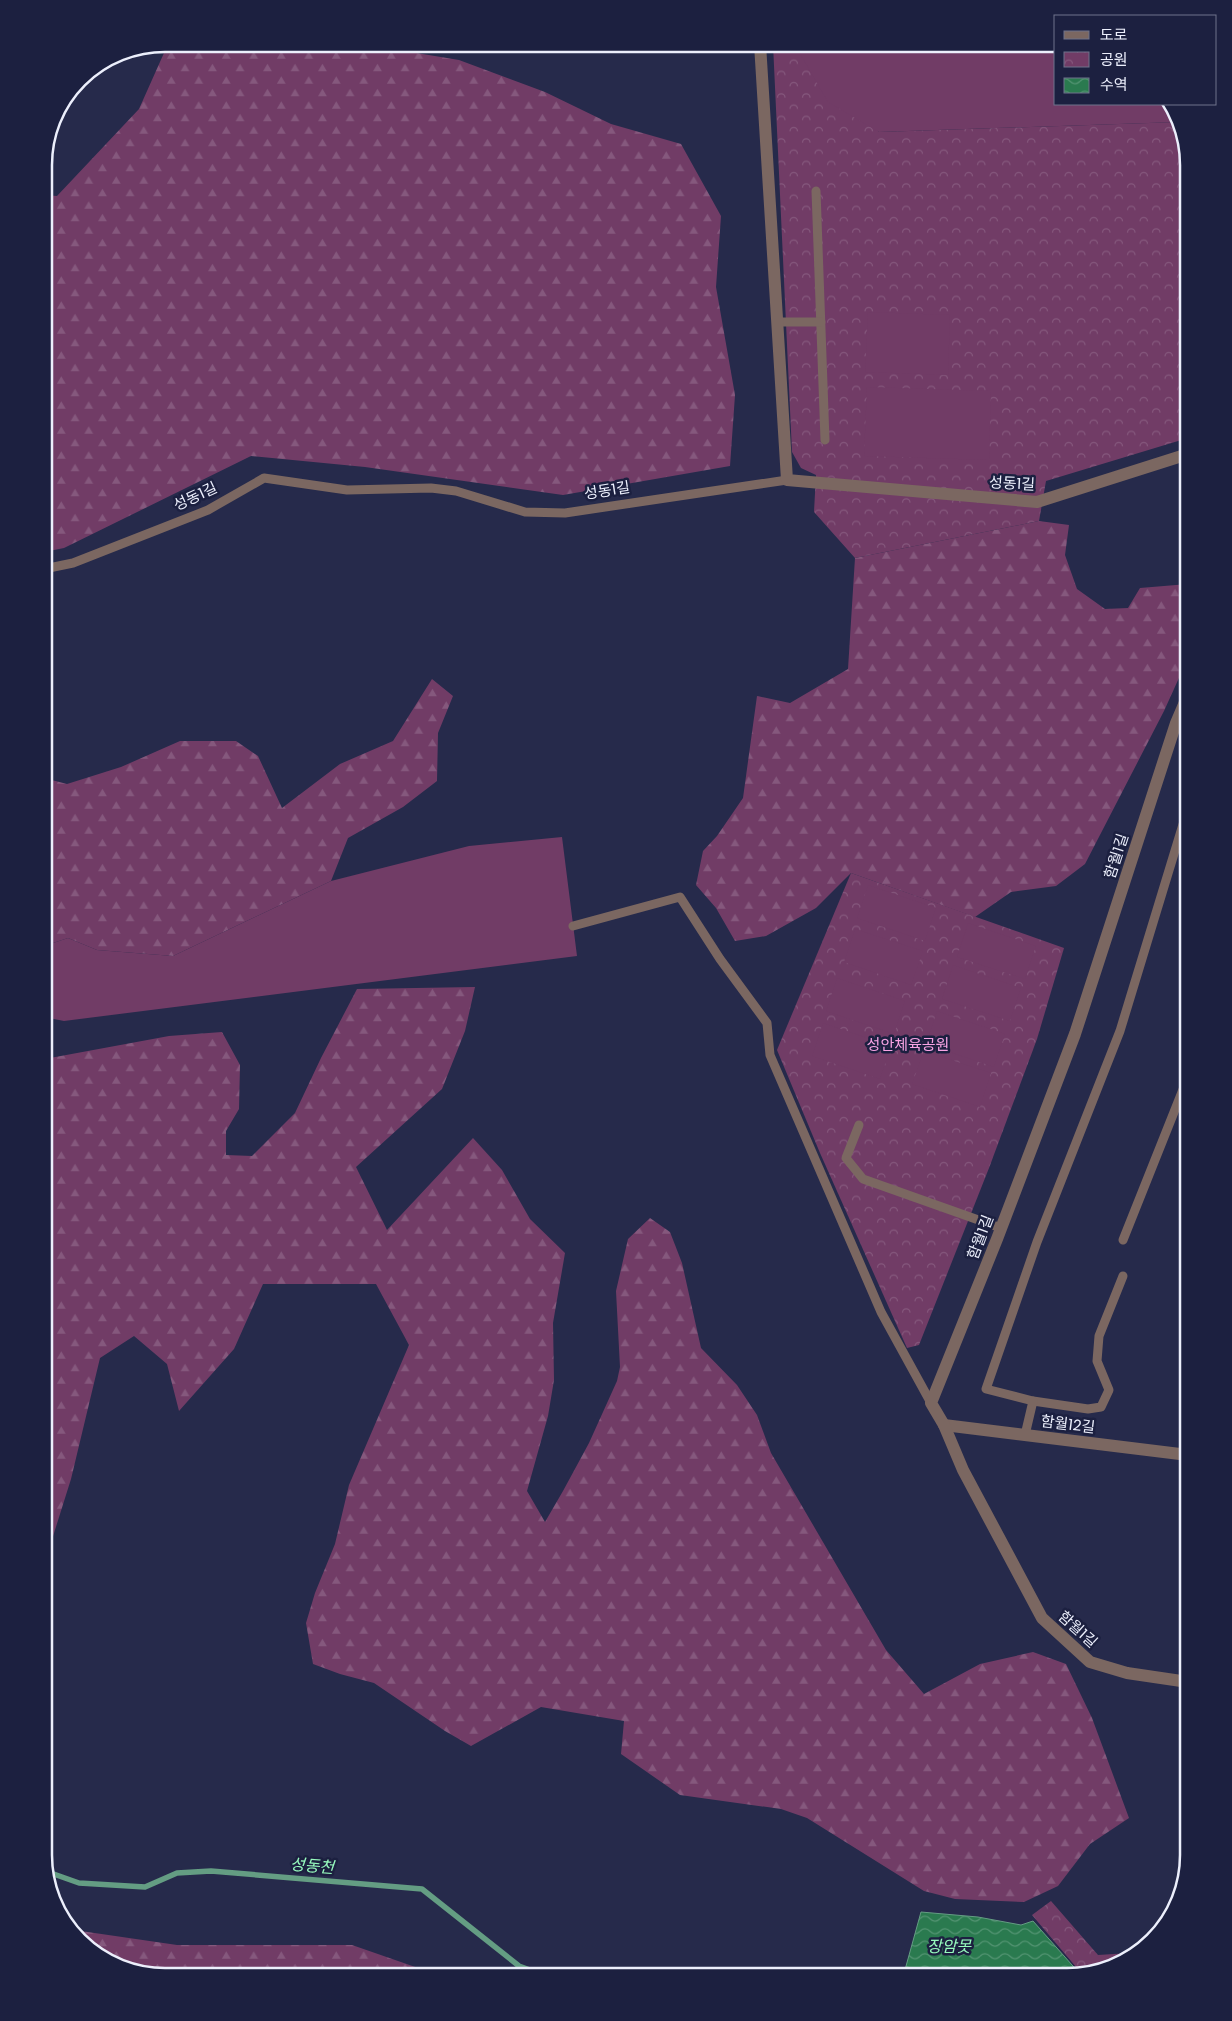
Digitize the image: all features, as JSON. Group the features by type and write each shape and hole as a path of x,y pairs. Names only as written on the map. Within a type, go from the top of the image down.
{"street":[{"path":"761,53 787,480"},
{"name":"성동1길","path":"787,480 1037,502 1180,457"},
{"name":"함월1길","path":"1180,730 1074,1034 1001,1228 931,1404 944,1425 963,1470 1042,1618 1090,1662 1127,1672 1180,1681"},
{"name":"함월12길","path":"944,1425 1180,1453"}],"lane":[{"path":"816,191 825,440"},
{"path":"777,322 821,322"},
{"name":"성동1길","path":"53,567 73,563 208,510 264,478 347,490 431,488 456,491 525,512 565,513 787,480"},
{"path":"1123,1276 1099,1336 1097,1361 1109,1390 1101,1407 1088,1410 1032,1401 986,1389 1037,1242 1120,1031 1180,834"},
{"path":"573,926 680,897 720,959 767,1023 770,1055 869,1285 881,1312 931,1404"},
{"path":"1123,1240 1180,1097"},
{"path":"859,1125 846,1158 863,1179 1001,1228"},
{"path":"1025,1435 1032,1401"}],"green space":[{"path":"164,53 417,53 459,60 545,92 611,124 681,144 721,216 716,287 735,395 730,466 563,495 365,467 251,456 64,548 53,550 53,196 57,196 139,109"},
{"path":"773,53 800,53 879,132 1171,122 1177,143 1180,165 1180,440 1046,481 1039,521 855,558 814,512 816,475 801,468 792,452"},
{"path":"800,53 1054,53 1054,105 1162,105 1171,122 879,132 828,102"},
{"path":"868,312 950,315 948,375 865,372"},
{"path":"867,387 991,391 989,460 864,456"},
{"path":"1039,521 1069,525 1065,555 1077,589 1105,609 1128,608 1140,588 1180,585 1180,676 1164,711 1085,864 1056,886 1011,892 975,917 851,873 816,908 766,936 735,941 716,908 696,885 703,851 717,836 743,798 757,696 790,703 848,669 855,558"},
{"path":"432,679 453,696 438,733 437,781 403,807 348,838 331,881 173,956 97,950 68,938 53,943 53,780 67,784 121,767 180,741 236,741 258,756 282,808 340,764 393,741"},
{"path":"562,837 577,956 64,1021 53,1019 53,943 68,938 97,950 173,956 331,881 469,846"},
{"name":"성안체육공원","path":"851,873 1064,948 1037,1039 989,1168 919,1345 907,1348 820,1153 777,1050"},
{"path":"868,885 936,908 925,941 857,918"},
{"path":"968,923 1036,946 1025,979 957,957"},
{"path":"855,929 923,951 911,985 844,962"},
{"path":"953,965 1021,988 1010,1021 942,999"},
{"path":"837,978 905,1001 894,1034 826,1011"},
{"path":"475,987 465,1031 442,1089 356,1167 387,1230 473,1138 502,1170 530,1219 565,1253 553,1323 554,1380 548,1416 527,1491 545,1522 589,1443 617,1381 620,1367 616,1291 628,1239 650,1218 670,1232 682,1263 701,1348 737,1385 757,1415 771,1453 886,1650 924,1694 980,1664 1033,1652 1066,1664 1092,1718 1129,1818 1090,1844 1058,1886 1024,1902 955,1899 924,1891 807,1818 781,1809 680,1795 621,1754 624,1721 541,1707 471,1746 445,1731 374,1683 340,1674 313,1664 306,1623 315,1593 335,1544 349,1485 409,1345 376,1284 263,1284 234,1349 179,1411 167,1364 134,1336 100,1358 71,1479 53,1536 53,1057 169,1036 222,1032 240,1065 239,1109 226,1131 226,1155 252,1156 295,1113 357,989"},
{"path":"937,1011 1005,1034 994,1067 926,1044"},
{"path":"823,1023 891,1046 880,1079 812,1056"},
{"path":"924,1051 991,1073 980,1107 912,1084"},
{"path":"1051,1901 1098,1955 1123,1953 1103,1963 1077,1968 1032,1915"},
{"path":"81,1931 177,1945 352,1945 418,1968 158,1968 129,1963 115,1957 91,1941"}],"water":[{"name":"장암못","path":"921,1912 978,1917 1021,1925 1033,1921 1075,1968 1067,1968 905,1968"}],"waterway":[{"name":"성동천","path":"54,1874 79,1883 145,1887 177,1873 211,1871 422,1889 519,1966 524,1968"}]}
